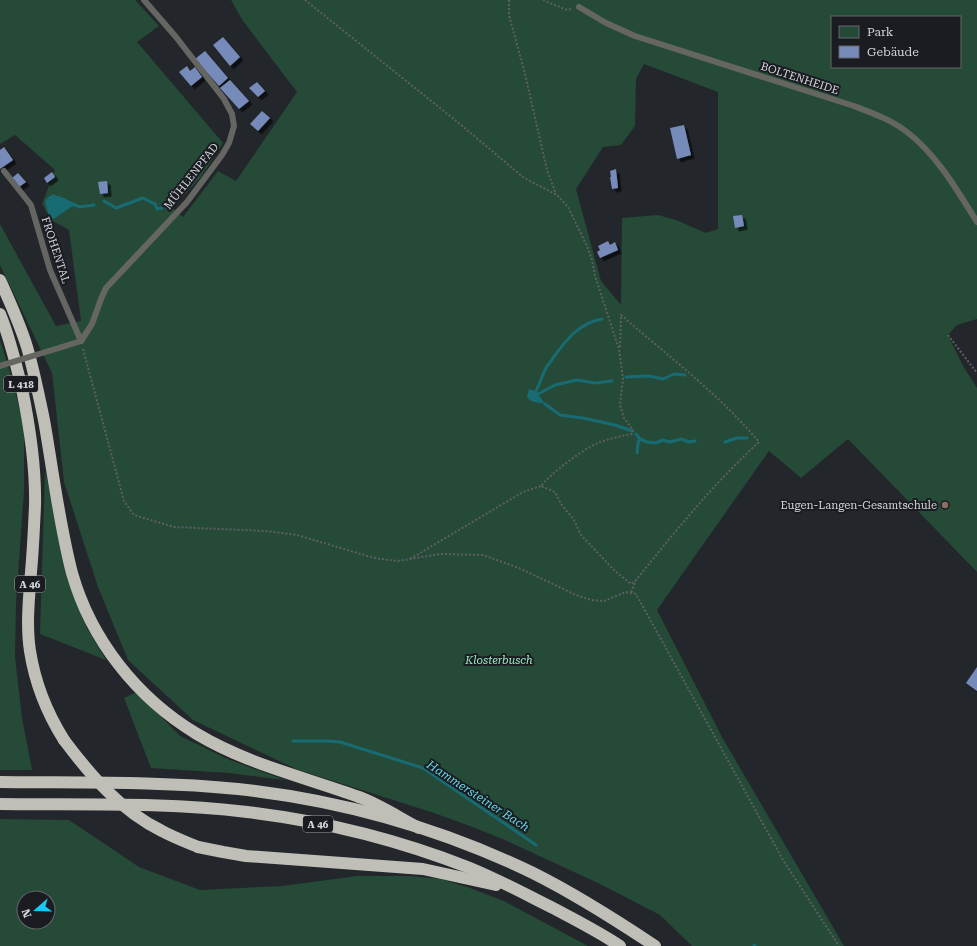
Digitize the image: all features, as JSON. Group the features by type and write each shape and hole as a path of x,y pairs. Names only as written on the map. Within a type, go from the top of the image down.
{"highway":[{"name":"L 418","path":"0,280 15,314 26,345 44,420 68,555 74,580 86,610 104,644 115,660 140,690 170,716 199,735 237,755 290,775 361,798 419,828"},
{"name":"L 418","path":"0,314 11,346 29,422"},
{"name":"A 46","path":"29,422 34,466 35,506 28,604 32,666 42,698 51,718 64,740 96,780 127,808 149,824 161,831 198,847 246,856 423,869 514,888"},
{"name":"A 46","path":"0,782 161,784 238,789 291,797 355,810 419,828 481,850 534,874 614,918 655,946"},
{"name":"A 46","path":"0,804 169,806 245,812 298,819 357,832 470,868 514,888 594,930 620,946"}],"lane":[{"name":"MÜHLENPFAD","path":"81,341 92,324 106,288 187,202 222,155 229,143 234,126 232,114 224,99 176,37 144,0"},
{"name":"BOLTENHEIDE","path":"579,7 606,23 635,36 854,106 887,120 906,131 924,147 951,180 977,222"},
{"name":"FROHENTAL","path":"4,170 31,204 50,270 81,341"},
{"path":"0,366 81,341"}],"path":[{"path":"305,0 460,124 524,178 557,195 568,206 587,246 592,260 595,276 620,350"},
{"path":"509,0 509,15 525,74 547,170 557,195"},
{"path":"543,0 567,10 579,7"},
{"path":"409,560 523,492 541,486 545,481 574,458 595,444 632,434 633,430 624,418 620,405 623,380 620,350 621,315 690,374 737,417 759,442 717,483 636,580 630,584 615,571 581,535 574,520 561,504 555,492 541,486"},
{"path":"948,335 977,373"},
{"path":"81,341 124,501 134,515 174,527 265,530 298,536 374,558 398,562 440,554 483,555 519,568 576,595 592,600 604,601 621,594 631,593 638,597 783,860 839,946"},
{"path":"631,593 636,580"}],"green space":[{"name":"Klosterbusch","path":"0,0 135,0 159,26 137,42 223,143 201,177 172,208 183,217 218,171 236,181 297,92 243,21 231,0 977,0 977,319 957,325 948,335 963,366 977,388 977,572 848,439 801,478 769,451 657,610 722,737 844,946 692,946 660,915 600,884 505,840 434,813 296,769 193,720 128,660 98,587 64,482 52,373 0,265 0,224 56,326 81,321 69,230 51,220 42,204 55,170 15,135 0,144","holes":["644,64 718,92 718,229 706,233 676,220 658,215 622,218 621,305 601,281 576,189 603,147 621,145 635,126 636,79"]},
{"path":"0,340 24,426 24,491 16,603 15,657 22,718 32,770 0,770"},
{"path":"45,470 70,583 87,628 106,660 40,634"},
{"path":"137,692 180,736 230,760 285,780 229,773 151,768 124,698"},
{"path":"0,819 69,820 139,867 200,890 282,886 357,876 410,876 441,879 504,901 588,946 0,946"}],"water":[{"path":"54,194 79,205 79,208 73,206 53,219 48,213 45,202 48,197"},
{"path":"529,389 536,391 545,404 528,399"}],"building":[{"path":"223,37 240,57 230,66 213,45"},
{"path":"205,51 228,78 219,86 195,59"},
{"path":"187,66 190,71 195,67 202,77 191,86 179,72"},
{"path":"230,80 249,101 239,109 220,88"},
{"path":"257,82 265,91 258,97 249,88"},
{"path":"262,111 270,118 258,131 250,124"},
{"path":"684,125 691,155 677,159 670,128"},
{"path":"4,147 13,160 0,169 0,150"},
{"path":"616,169 618,188 612,189 610,171"},
{"path":"52,172 55,177 47,183 44,178"},
{"path":"18,173 26,182 19,187 12,178"},
{"path":"107,181 108,193 100,194 98,182"},
{"path":"742,215 744,226 735,228 733,216"},
{"path":"608,241 610,245 615,242 618,250 600,258 597,252 600,250 598,246"},
{"path":"977,667 977,691 966,683"}],"waterway":[{"path":"104,201 116,208 143,198 155,204 157,209 162,208"},
{"path":"79,207 94,205"},
{"path":"536,391 547,367 568,339 586,324 602,319"},
{"path":"626,377 649,376 663,379 674,374 685,375"},
{"path":"538,394 555,385 577,380 595,383 612,381"},
{"path":"545,404 560,415 615,425 632,431"},
{"path":"636,434 640,439 647,442 656,443 663,440 670,442 681,439 689,442 695,441"},
{"path":"725,442 737,438 747,438"},
{"path":"637,453 640,439"},
{"name":"Hammersteiner Bach","path":"293,741 340,742 423,768 536,845"}],"place":[{"name":"Eugen-Langen-Gesamtschule","path":"945,505"}]}
